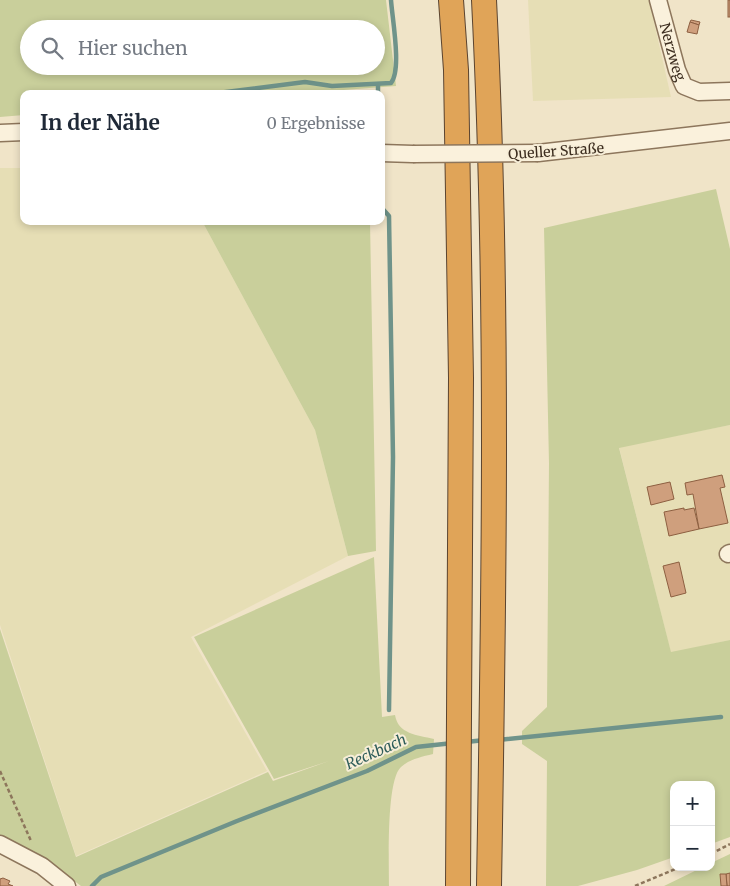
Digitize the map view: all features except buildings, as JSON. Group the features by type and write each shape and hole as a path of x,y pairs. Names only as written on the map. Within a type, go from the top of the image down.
{"highway":[{"path":"451,0 456,70 461,378 458,886"},
{"path":"484,0 488,72 493,371 492,724 489,886"}],"street":[{"name":"Nerzweg","path":"658,0 677,70 684,86 699,92 730,91"},
{"name":"Queller Straße","path":"385,153 538,153 665,140 730,131"},
{"path":"0,133 20,132"},
{"path":"0,844 42,866 67,886"}],"path":[{"path":"0,771 42,866"},
{"path":"715,852 730,844"},
{"path":"635,886 671,871"}],"shaded area":[{"path":"528,0 649,0 671,97 533,101"},
{"path":"0,168 20,168 20,225 204,225 315,430 348,556 191,637 267,771 76,856 0,625"},
{"path":"730,425 730,640 671,653 619,447"}],"green space":[{"path":"0,0 386,0 396,86 344,90 20,90 20,115 0,117"},
{"path":"716,189 730,249 730,425 619,448 671,652 730,640 730,837 715,843 715,781 670,781 670,858 637,870 578,886 546,886 547,761 522,744 522,731 547,707 549,463 544,228"},
{"path":"204,225 370,225 376,551 348,556 315,430"},
{"path":"374,557 382,717 395,715 404,730 415,735 434,739 433,754 408,762 401,767 396,775 389,823 389,886 81,886 49,862 0,836 0,629 76,857 268,772 273,781 329,761 274,779 194,637"},
{"path":"730,854 730,886 664,886 695,871 715,871 715,861"}],"waterway":[{"path":"242,90 305,82 332,86 391,83 396,67 391,0"},
{"path":"378,85 378,90"},
{"path":"385,212 389,216 393,457 389,710"},
{"name":"Reckbach","path":"498,740 721,717"},
{"name":"Reckbach","path":"466,742 485,740"},
{"name":"Reckbach","path":"92,886 101,877 237,821 367,771 416,747 453,743"}]}
